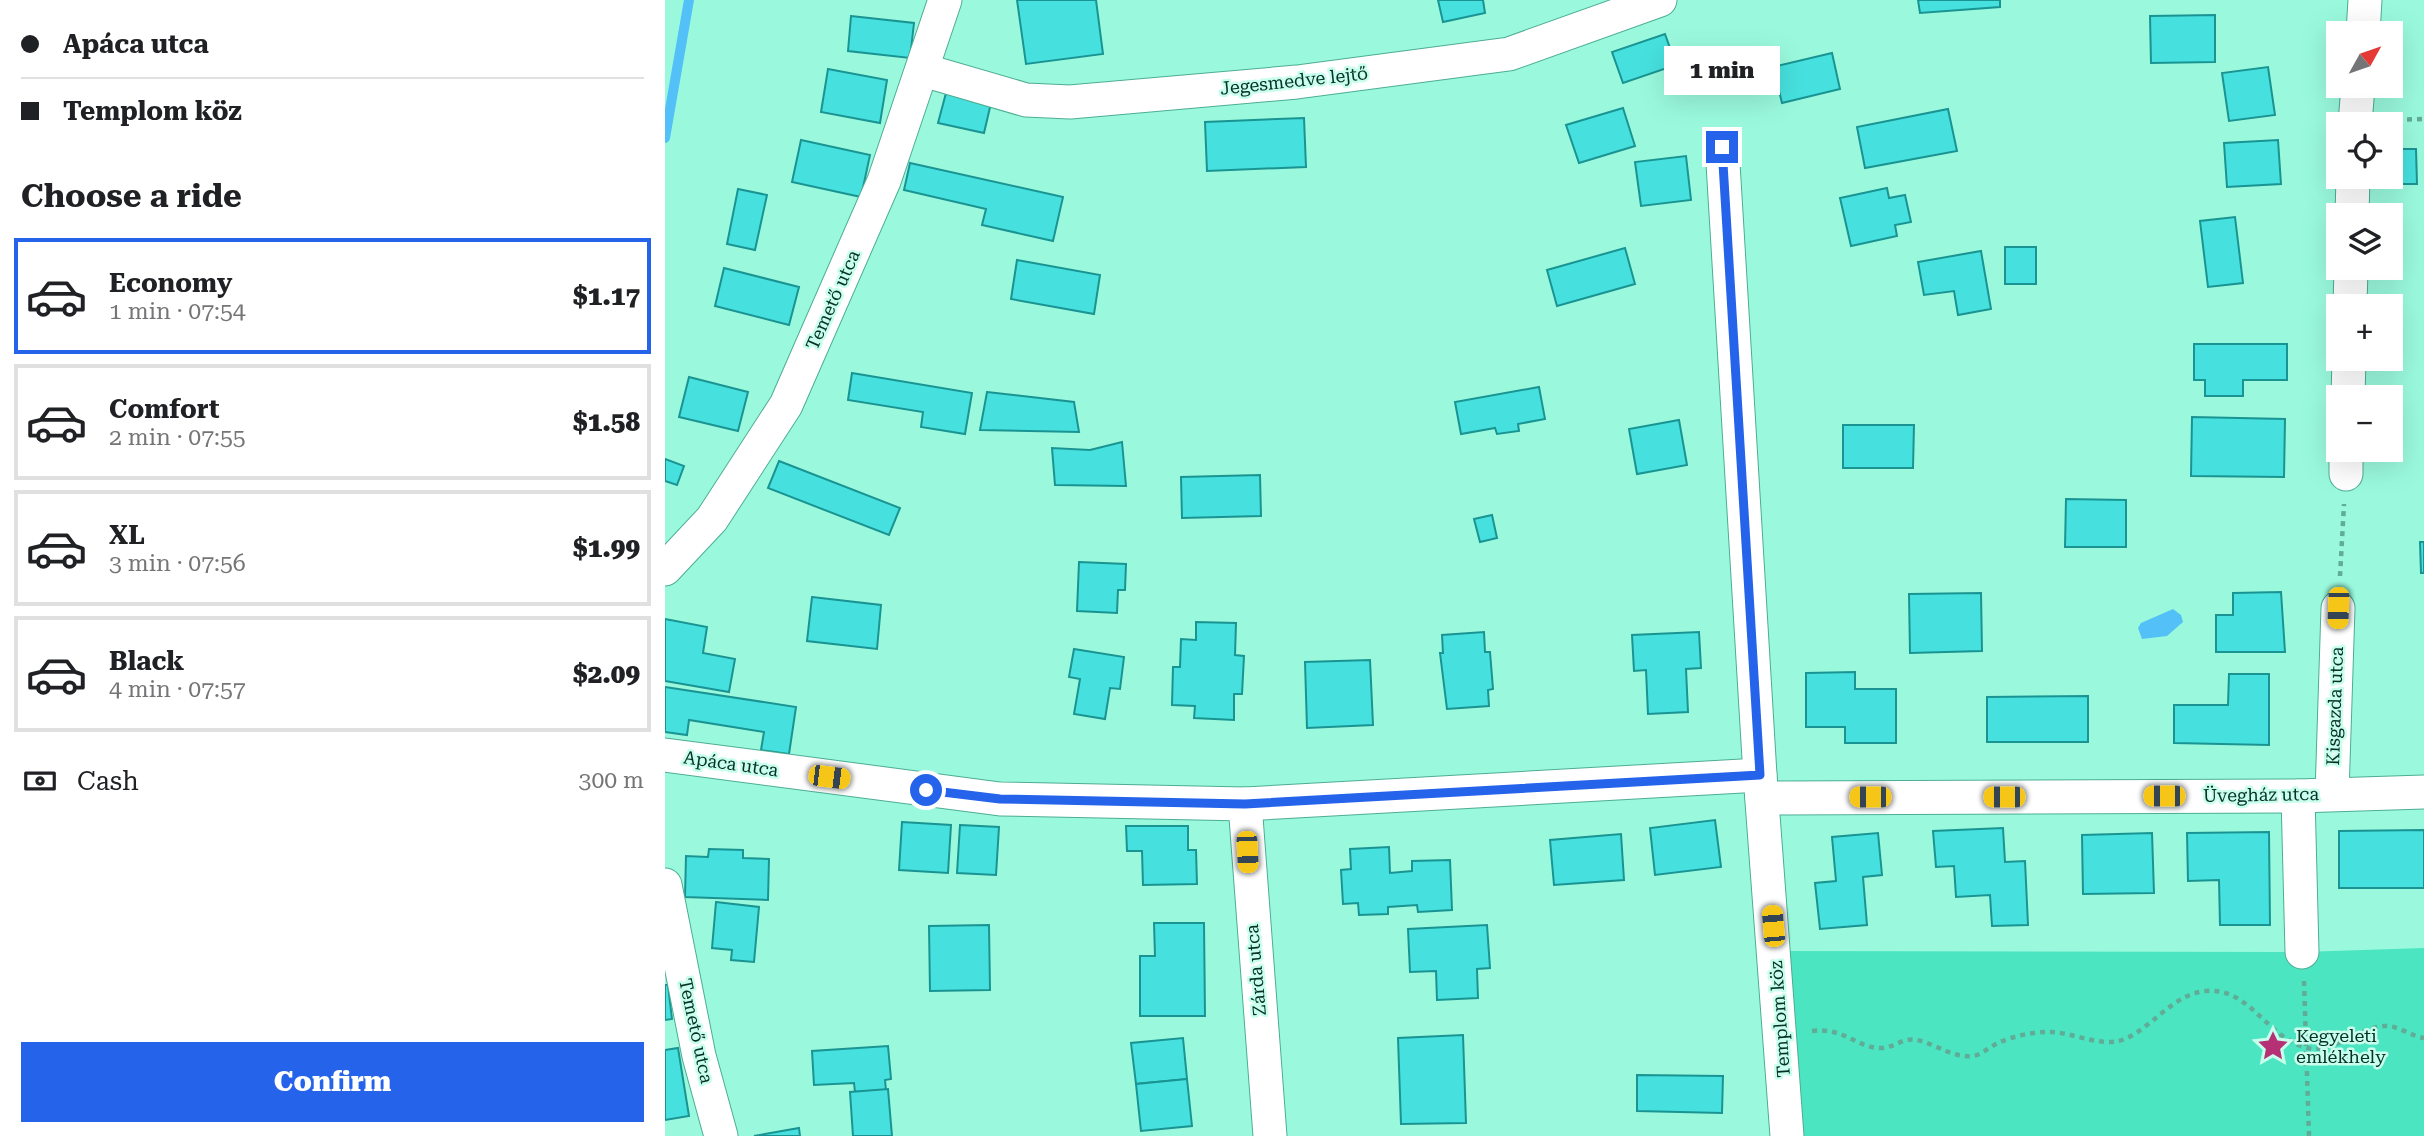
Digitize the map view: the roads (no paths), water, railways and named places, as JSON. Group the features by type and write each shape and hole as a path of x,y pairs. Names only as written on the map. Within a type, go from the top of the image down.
{"street":[{"name":"Temető utca","path":"665,569 712,519 786,405 879,194 945,0"},
{"name":"Jegesmedve lejtő","path":"923,69 1026,100 1070,102 1297,82 1509,54 1660,0"},
{"path":"2364,21 2365,0"},
{"name":"Templom köz","path":"1722,147 1761,786 1787,1136"},
{"name":"Kisgazda utca","path":"2332,794 2338,608"},
{"name":"Apáca utca","path":"665,755 1000,799 1245,804 1761,786"},
{"name":"Üvegház utca","path":"1761,786 2298,796 2424,792"},
{"path":"2298,796 2302,952"},
{"name":"Zárda utca","path":"1245,804 1270,1136"},
{"name":"Temető utca","path":"665,885 699,1056 721,1136"}],"water":[{"path":"2173,609 2181,615 2183,622 2167,636 2142,639 2138,628 2141,623"}],"waterway":[{"path":"665,138 689,0"}],"place":[{"name":"Kegyeleti emlékhely","path":"2273,1046"}]}
